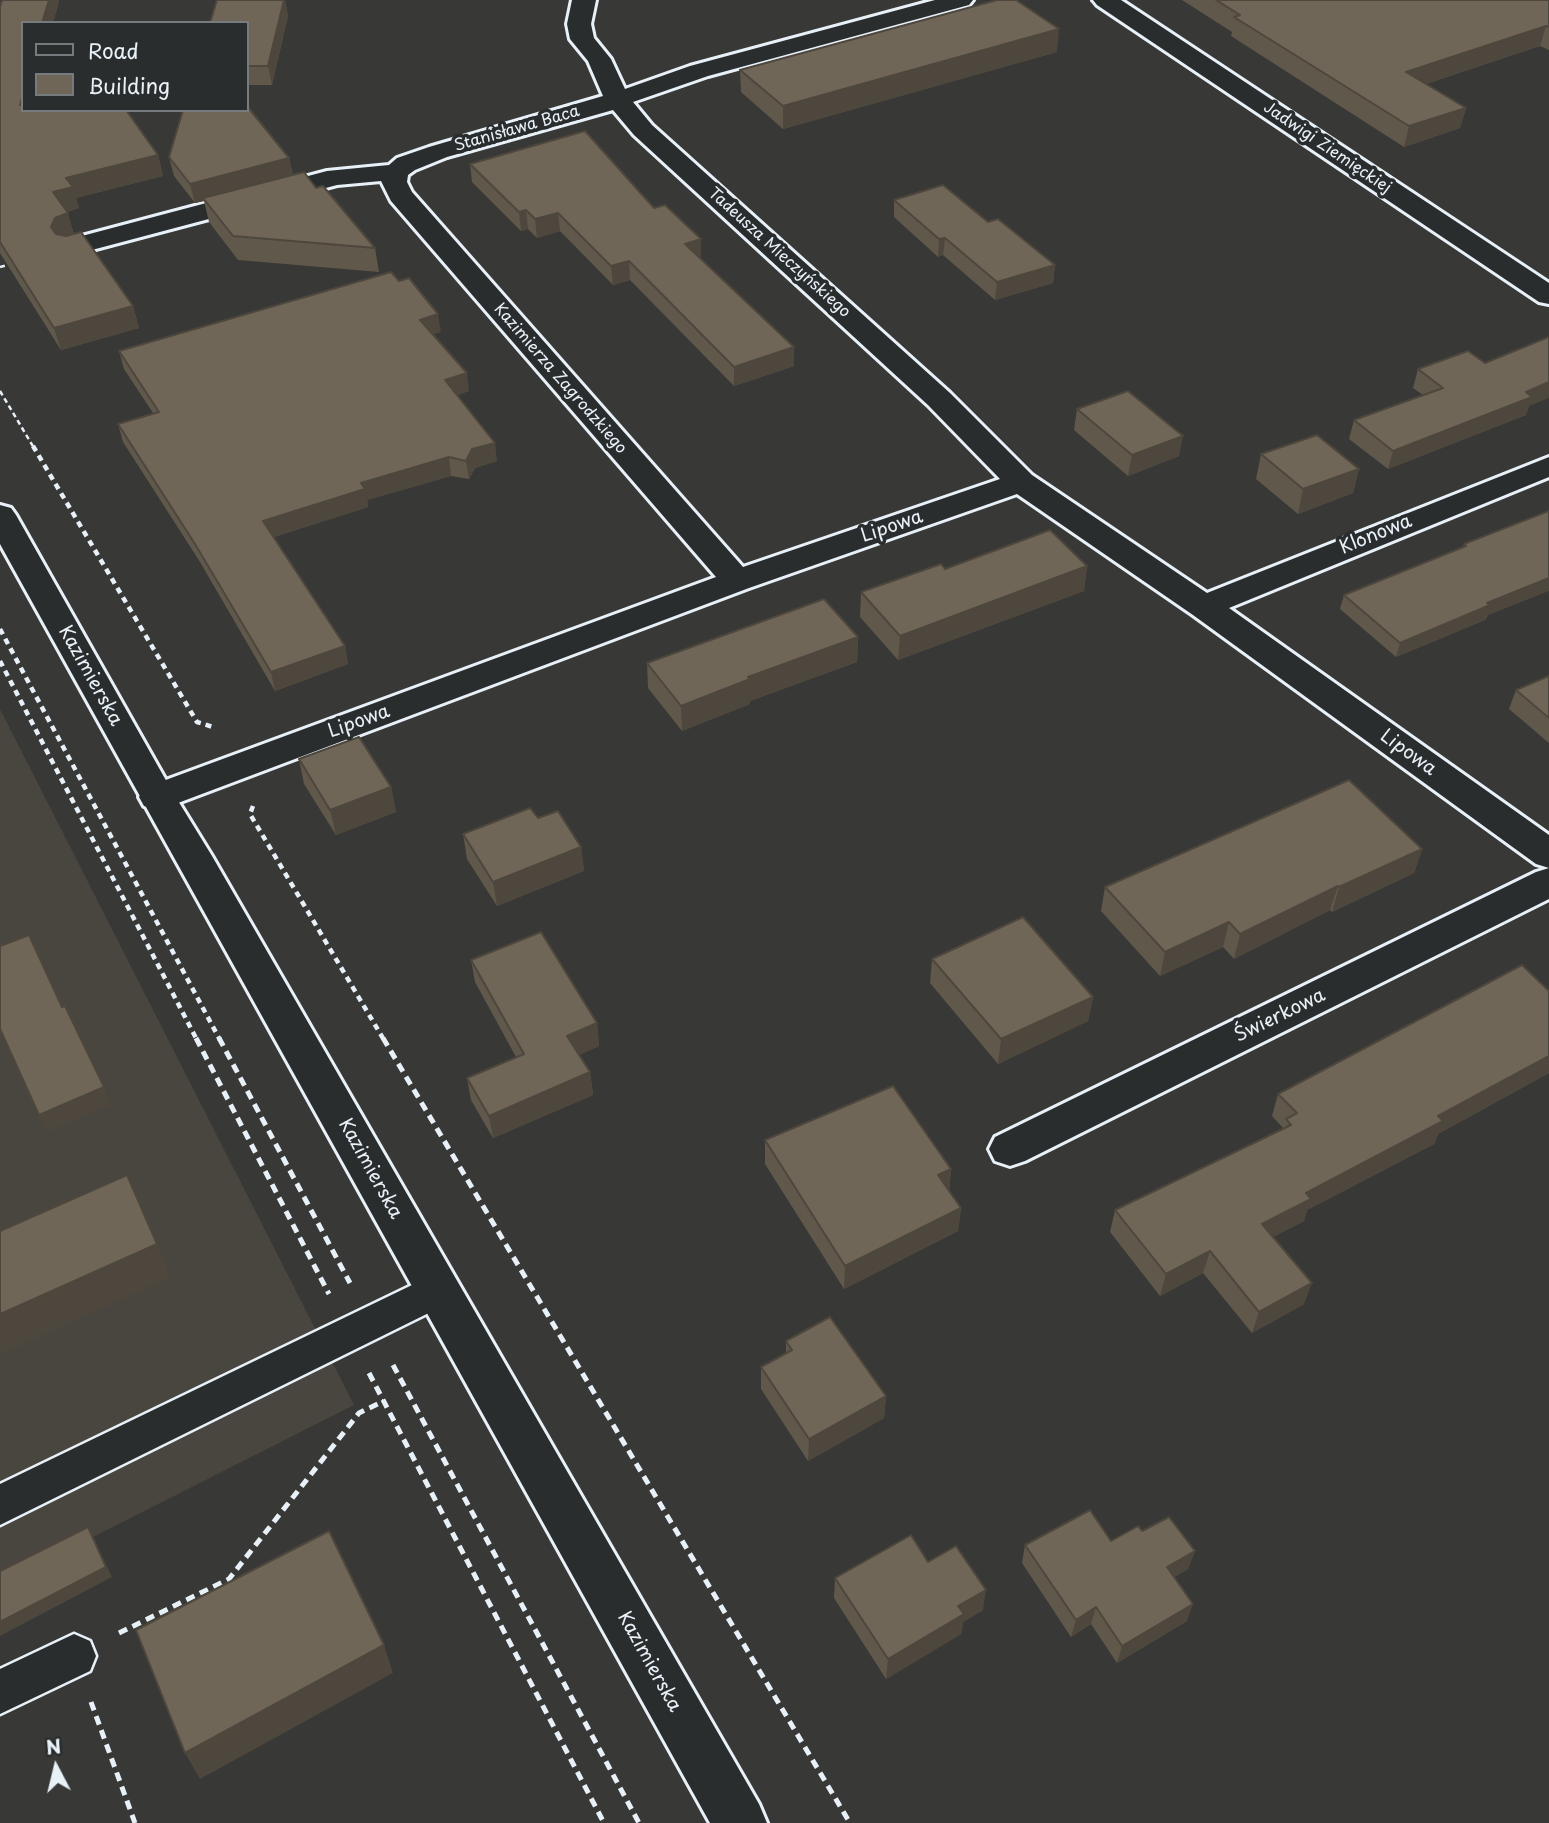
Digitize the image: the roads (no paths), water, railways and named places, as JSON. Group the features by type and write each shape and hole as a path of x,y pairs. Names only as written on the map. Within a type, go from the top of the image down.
{"street":[{"name":"Tadeusza Mieczyńskiego","path":"584,0 579,24 582,39 599,59 617,99 643,130 939,399 1021,482"},
{"name":"Stanisława Baca","path":"73,247 336,177 396,172 406,164 438,152 617,99 699,71 961,0"},
{"name":"Jadwigi Ziemięckiej","path":"1105,0 1549,296"},
{"name":"Kazimierza Zagrodzkiego","path":"396,172 394,182 407,203 737,581"},
{"name":"Klonowa","path":"1205,607 1234,592 1549,466"},
{"name":"Lipowa","path":"157,797 737,581 1021,482 1205,607 1549,855"},
{"name":"Kazimierska","path":"0,515 157,797 199,866 740,1823"},
{"name":"Świerkowa","path":"1010,1149 1549,883"}],"lane":[{"path":"0,1505 439,1289"},
{"path":"0,1692 74,1656"}]}
